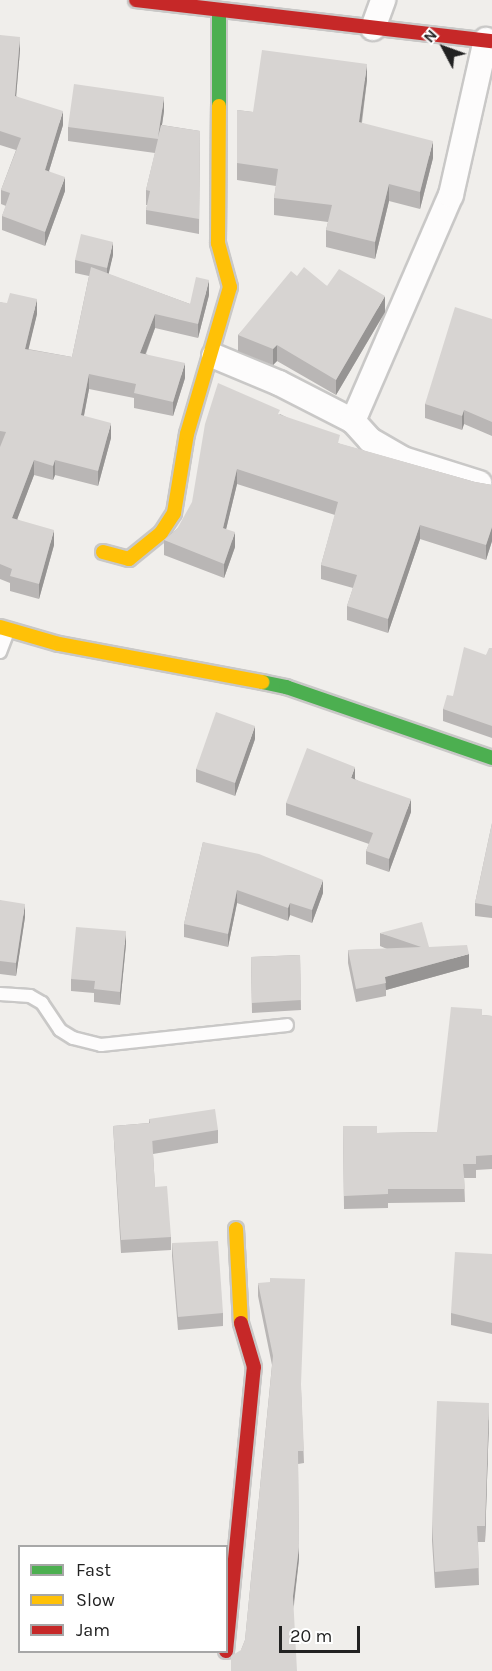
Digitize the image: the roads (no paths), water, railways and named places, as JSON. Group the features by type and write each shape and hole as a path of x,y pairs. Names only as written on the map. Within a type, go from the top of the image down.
{"street":[{"path":"136,0 489,41 451,195 353,421"},
{"path":"373,28 382,0"},
{"path":"103,552 129,559 161,533 174,513 187,434 214,356 230,287 218,243 219,10"},
{"path":"214,356 279,383 353,421 370,440 403,459 479,483"},
{"path":"4,628 59,644 286,687 492,758"},
{"path":"228,1631 254,1367 240,1319 236,1228"},
{"path":"225,1671 226,1653"}],"lane":[{"path":"0,652 4,628"},
{"path":"0,994 30,996 42,1003 60,1030 73,1038 102,1045 286,1025"}]}
